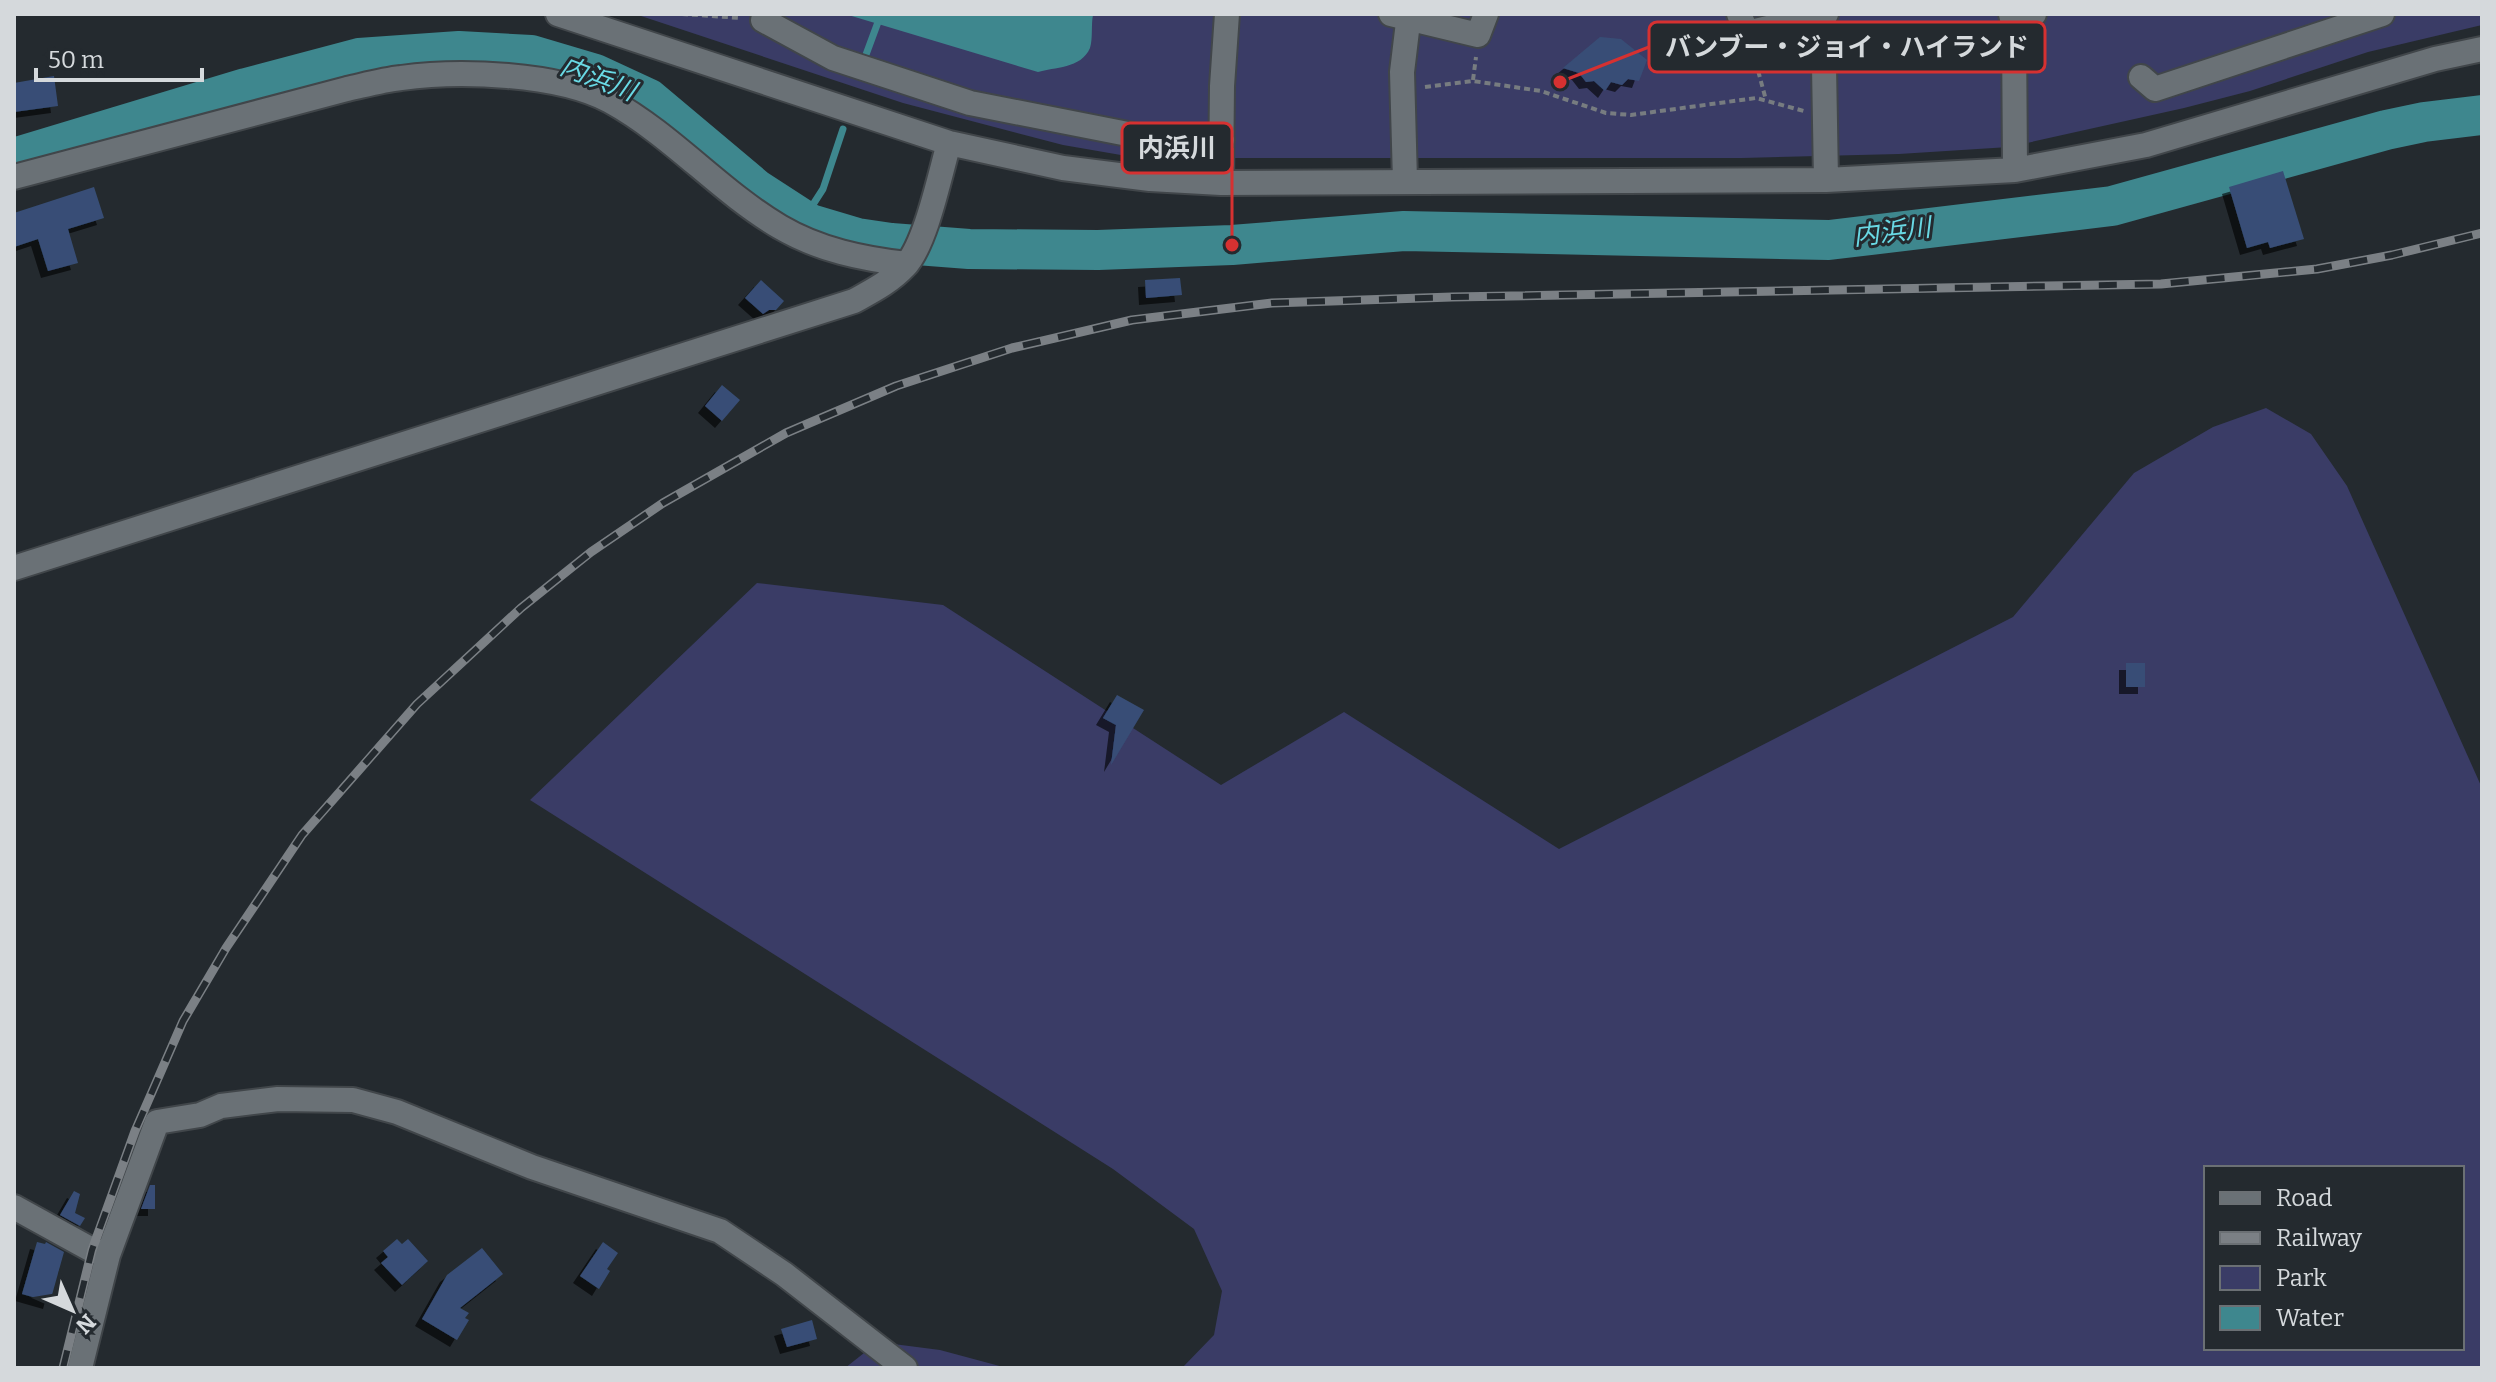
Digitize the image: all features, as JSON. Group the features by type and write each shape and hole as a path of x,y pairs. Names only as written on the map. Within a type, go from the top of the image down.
{"street":[{"path":"558,14 949,143 1063,168 1150,179 1221,183 1826,180 2015,170 2146,145 2435,59 2482,49"},
{"path":"1405,181 1402,15 1478,35 1486,14"},
{"path":"2141,77 2155,89 2382,14"},
{"path":"1743,23 1819,15 1824,66 1826,180"},
{"path":"765,17 833,58 970,103 1143,137 1213,140"},
{"path":"1221,183 1213,140 1227,19"},
{"path":"2015,170 2020,19"},
{"path":"14,177 347,89 402,78 450,75 535,79 607,99 644,121 748,205 782,228 814,243 863,259 915,249"},
{"path":"14,568 854,301 885,284 915,249 949,143"},
{"path":"80,1368 108,1255 157,1122 200,1115 221,1106 263,1101 353,1100 397,1112 532,1167 720,1231 784,1274 905,1368"},
{"path":"14,1207 92,1250 108,1255"}],"path":[{"path":"682,14 765,17"},
{"path":"1743,23 1766,100"},
{"path":"1402,90 1473,81 1541,91 1606,113 1631,115 1739,99 1766,100 1825,117"}],"green space":[{"path":"635,14 2482,14 2482,25 2368,52 2250,91 2009,147 1899,154 1742,158 1233,158 1184,161 1144,159 1063,145 903,103"},
{"path":"2266,408 2311,434 2347,486 2482,788 2482,1368 1182,1368 1214,1335 1222,1291 1194,1229 1113,1169 530,800 757,583 943,605 1221,785 1344,712 1559,849 2013,617 2134,473 2213,427"},
{"path":"878,1342 940,1350 1007,1368 845,1368"}],"water":[{"path":"845,14 1093,15 1091,44 1086,55 1074,64 1038,72"}],"building":[{"path":"1600,37 1621,39 1647,60 1639,81 1628,79 1622,85 1611,82 1605,91 1594,81 1586,82 1579,73 1563,68"},
{"path":"54,76 58,106 14,112 14,83"},
{"path":"2283,171 2304,239 2270,248 2268,242 2247,248 2229,187"},
{"path":"94,187 104,218 68,229 78,263 48,271 38,239 14,247 14,213"},
{"path":"1180,278 1182,295 1146,298 1145,280"},
{"path":"761,280 784,301 776,310 763,314 745,298"},
{"path":"722,385 740,400 722,421 705,406"},
{"path":"2126,663 2145,663 2145,687 2126,687"},
{"path":"1117,695 1144,710 1111,765 1116,725 1103,718"},
{"path":"150,1185 155,1185 155,1209 141,1209"},
{"path":"74,1191 80,1194 75,1213 85,1218 80,1226 60,1215"},
{"path":"397,1239 402,1244 408,1239 428,1261 402,1285 381,1263 388,1257 383,1251"},
{"path":"37,1242 46,1242 64,1252 50,1302 22,1294"},
{"path":"603,1242 618,1253 599,1289 580,1276"},
{"path":"482,1248 503,1274 460,1308 469,1313 465,1318 469,1320 457,1340 422,1319 447,1275"},
{"path":"812,1320 817,1339 787,1347 781,1329"}],"waterway":[{"path":"864,60 881,14"},
{"name":"内浜川","path":"14,158 246,88 359,58 459,51 531,55 595,74 649,99 756,189 810,224 857,238 891,243 969,249 1098,250 1232,245 1404,231 1829,240 2112,206 2386,130 2482,115"},
{"path":"803,220 823,189 843,129"}],"railway":[{"path":"63,1368 92,1250 135,1131 183,1021 226,948 302,835 417,704 521,608 591,552 663,503 786,433 896,386 1012,348 1132,320 1272,303 2161,284 2317,269 2482,233"}],"place":[{"name":"バンブー・ジョイ・ハイランド","path":"1560,82"},
{"name":"内浜川","path":"1232,245"}]}
